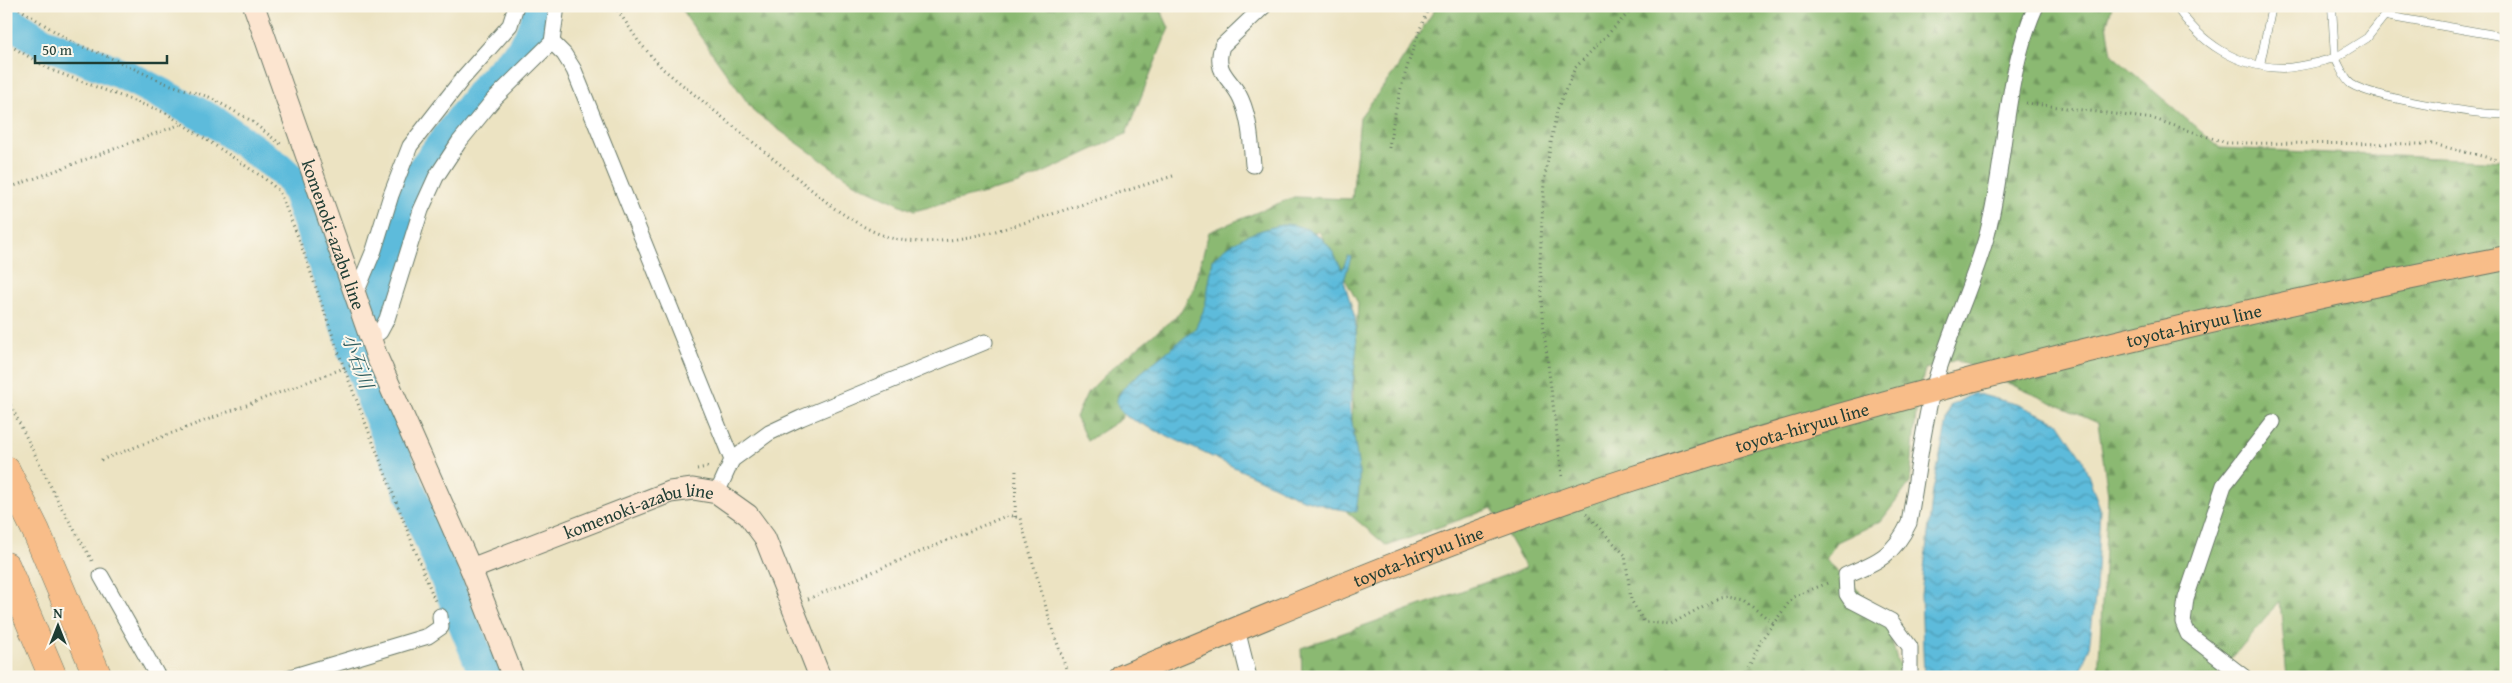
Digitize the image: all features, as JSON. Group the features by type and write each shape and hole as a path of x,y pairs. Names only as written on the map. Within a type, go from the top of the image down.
{"highway":[{"path":"6,470 36,531 98,677"},
{"path":"6,566 53,677"}],"main road":[{"name":"komenoki-azabu line","path":"254,6 370,337 471,569 513,677"},
{"name":"toyota-hiryuu line","path":"1122,677 1372,573 1627,480 1786,431 1933,389 2221,320 2506,258"},
{"name":"komenoki-azabu line","path":"471,569 670,492 720,485 748,515 765,538 820,677"}],"street":[{"path":"353,288 359,286 374,250 394,185 410,146 463,78 510,25 516,6"},
{"path":"370,337 380,332 387,319 421,210 436,177 459,142 494,99 552,42 557,6"},
{"path":"1253,165 1249,125 1241,97 1220,68 1219,55 1222,46 1264,6"},
{"path":"1910,677 1910,647 1891,621 1851,600 1846,594 1846,575 1886,556 1900,543 1909,523 1933,389 1986,235 2010,101 2012,75 2020,46 2036,6"},
{"path":"552,42 564,54 574,70 732,460"},
{"path":"720,485 732,460 769,433 800,418 985,342"},
{"path":"2244,677 2188,634 2183,622 2186,598 2224,485 2273,422"},
{"path":"101,576 158,677"},
{"path":"291,677 428,636 441,627 440,616"},
{"path":"1237,629 1248,677"}],"lane":[{"path":"2176,6 2194,30 2218,50 2247,63 2283,68 2335,58 2367,38 2392,6"},
{"path":"2260,65 2272,6"},
{"path":"2332,6 2335,58 2349,83 2362,90 2418,103 2506,114"},
{"path":"2386,16 2506,37"}],"path":[{"path":"15,6 73,43 165,83 209,97 250,120 280,144 306,156"},
{"path":"615,6 640,42 664,69 834,208 859,225 892,238 913,241 954,238 1001,230 1176,175"},
{"path":"1389,148 1394,117 1408,58 1429,6"},
{"path":"1562,476 1544,332 1540,261 1544,181 1557,110 1575,68 1635,6"},
{"path":"6,43 51,70 166,113 184,123 264,178 279,191 299,239 344,368 440,616"},
{"path":"2010,101 2154,119 2227,143 2433,144 2506,162"},
{"path":"6,189 184,123"},
{"path":"101,460 344,368"},
{"path":"6,396 60,505 101,576"},
{"path":"692,470 707,467 720,485"},
{"path":"1015,517 1016,470"},
{"path":"1580,508 1625,555 1631,600 1644,622 1671,624 1718,598 1727,597 1743,600 1775,624"},
{"path":"790,602 803,600 1008,516 1020,518 1052,628 1069,677"},
{"path":"1744,677 1762,639 1775,624 1793,596 1846,575"}],"green space":[{"path":"682,6 1159,6 1169,28 1126,134 1019,184 914,211 854,183 755,113 685,15"},
{"path":"1437,6 2112,6 2107,24 2112,55 2220,148 2506,161 2506,677 2287,677 2280,601 2216,677 2098,677 2108,494 2098,423 1956,360 1925,369 1917,401 1910,483 1881,521 1837,542 1825,560 1886,616 1897,660 1907,677 1302,677 1301,648 1526,568 1492,508 1387,546 1347,512 1358,303 1319,231 1265,240 1219,299 1171,372 1133,393 1121,419 1087,441 1076,417 1087,393 1111,369 1179,314 1194,288 1209,232 1294,197 1352,199 1360,117 1395,71"}],"water":[{"path":"1287,224 1307,229 1322,238 1333,252 1342,270 1348,256 1351,257 1344,281 1355,318 1357,345 1350,409 1359,470 1356,512 1332,508 1300,498 1127,417 1117,404 1120,392 1128,383 1195,329 1205,307 1213,259 1230,245 1247,236"},
{"path":"1974,393 2019,405 2058,422 2082,458 2100,508 2096,590 2089,648 2078,677 1924,677 1921,595 1933,490 1950,406"}],"waterway":[{"path":"353,350 380,308 411,196 421,172 485,88 520,52 529,39 539,6"},
{"name":"小石川","path":"6,19 42,42 125,75 215,122 278,167 291,179 298,193 374,403 486,677"}]}
